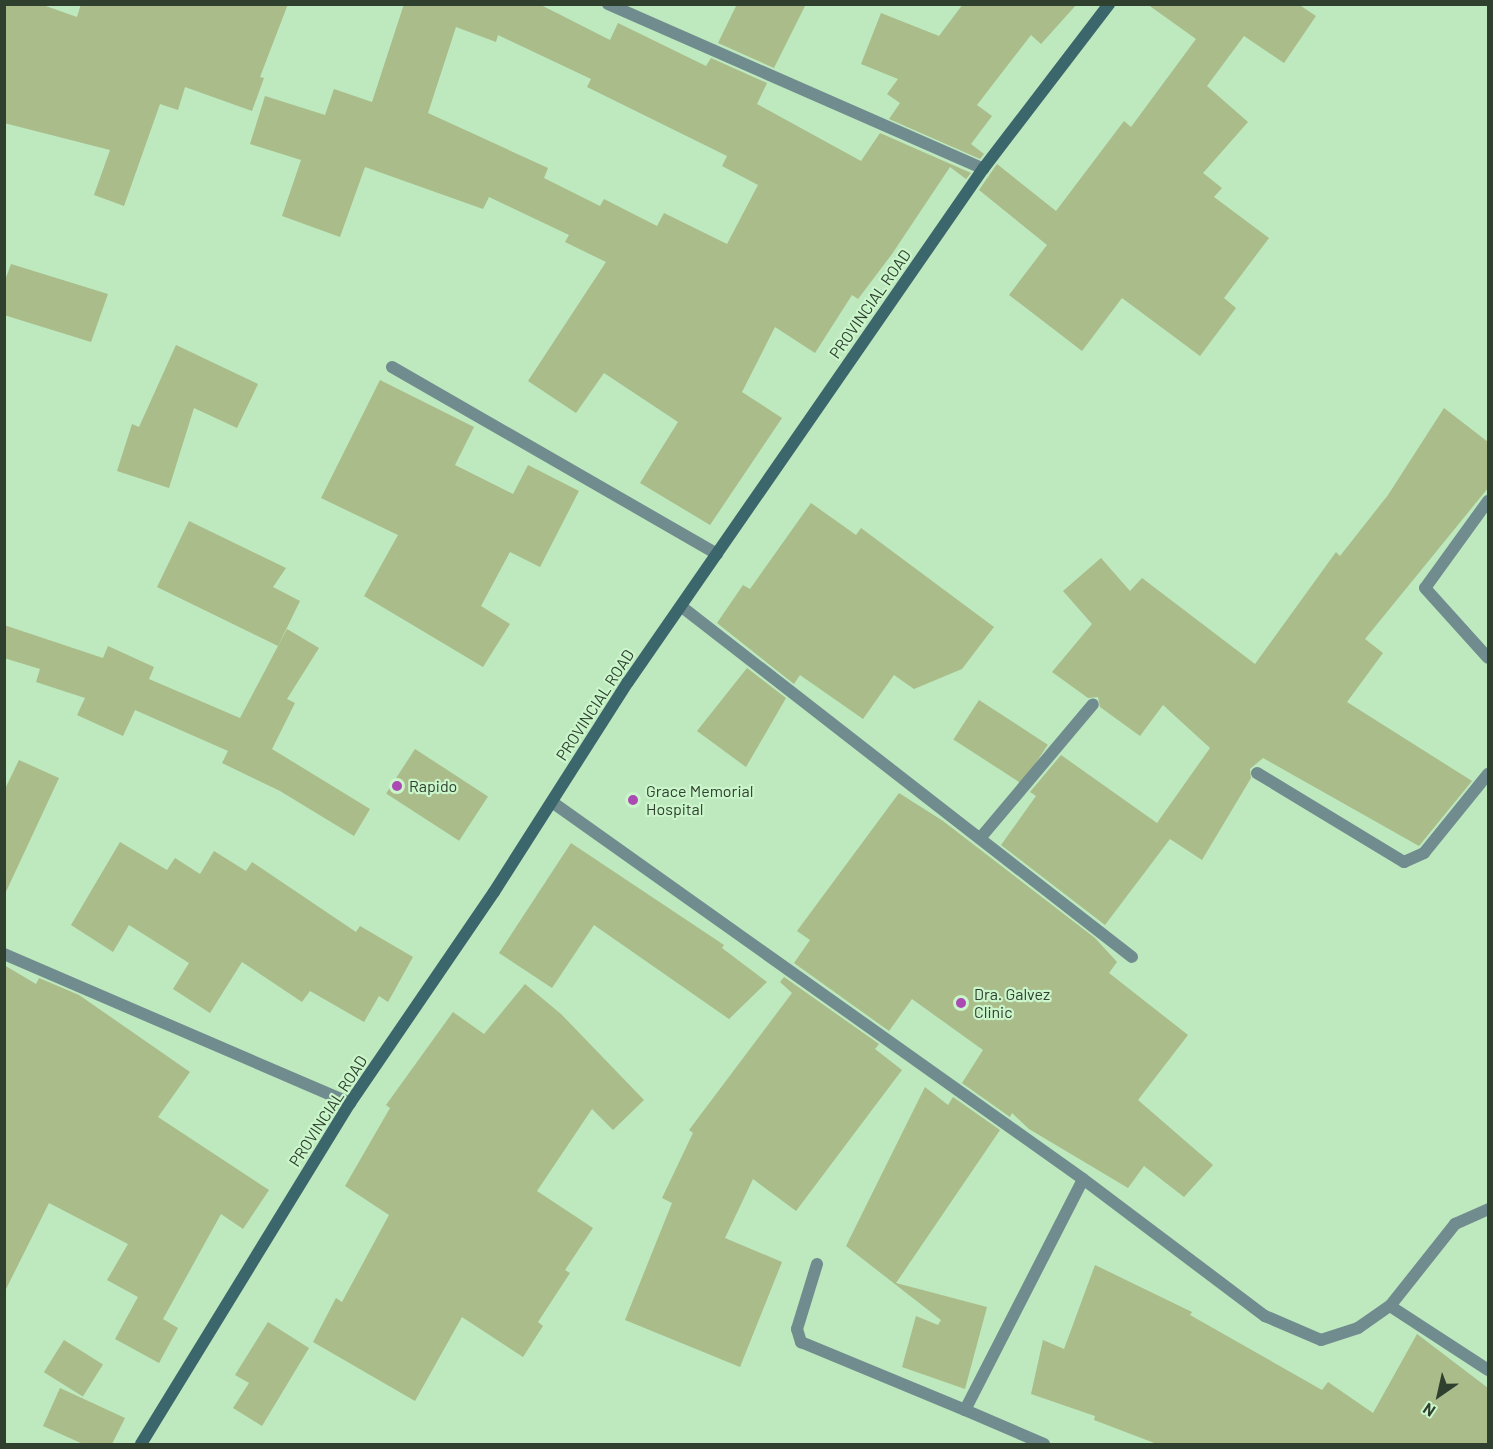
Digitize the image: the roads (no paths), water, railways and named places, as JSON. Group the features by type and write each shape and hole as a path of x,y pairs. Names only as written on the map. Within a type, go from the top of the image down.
{"main road":[{"name":"PROVINCIAL ROAD","path":"141,1444 350,1103 552,802 628,682 682,607 983,168 1108,4"}],"street":[{"path":"608,4 983,168"},
{"path":"392,367 717,554"},
{"path":"1488,501 1425,588 1488,657"},
{"path":"682,607 982,836 1132,957"},
{"path":"982,836 1093,704"},
{"path":"1257,773 1404,862 1424,853 1488,774"},
{"path":"552,802 1083,1179 1264,1316 1321,1340 1358,1328 1390,1306 1455,1224 1488,1209"},
{"path":"4,954 350,1103"},
{"path":"965,1410 1083,1179"},
{"path":"817,1264 797,1329 801,1342 1044,1444"},
{"path":"1390,1306 1488,1370"}],"place":[{"name":"Rapido","path":"397,786"},
{"name":"Grace Memorial Hospital","path":"633,800"},
{"name":"Dra. Galvez Clinic","path":"961,1003"}]}
